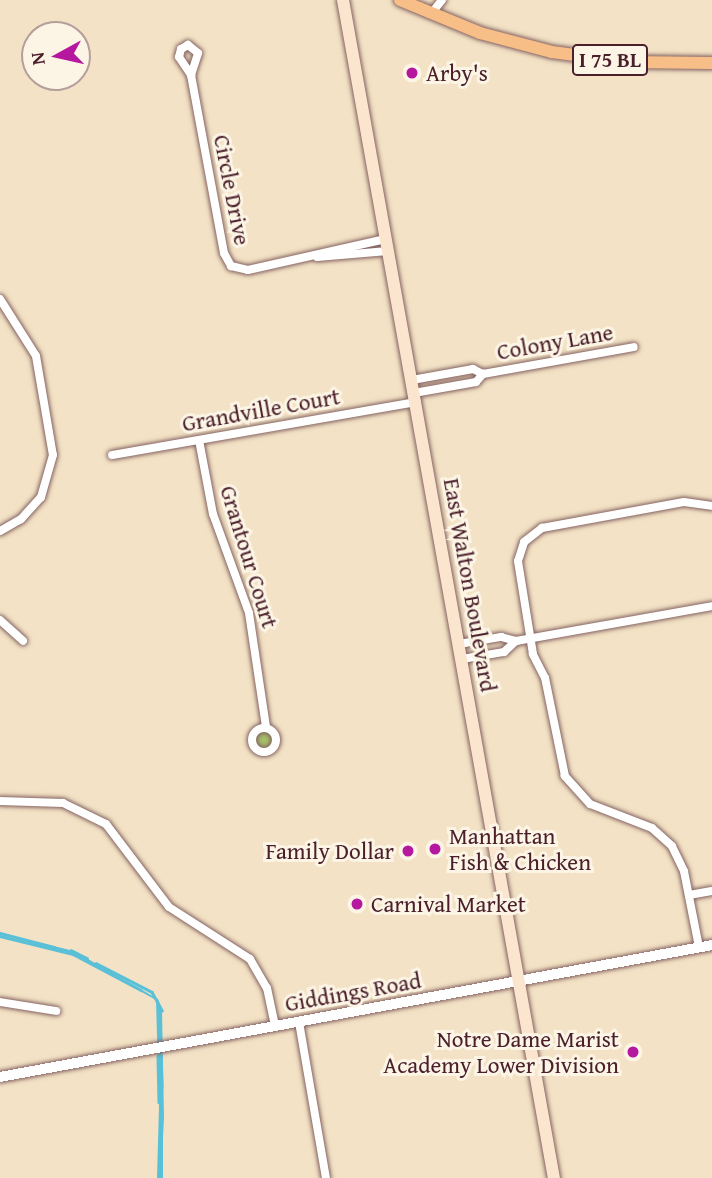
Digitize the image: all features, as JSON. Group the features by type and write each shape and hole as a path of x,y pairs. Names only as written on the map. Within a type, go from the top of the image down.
{"main road":[{"name":"East Walton Boulevard","path":"343,0 554,1178"},
{"name":"I 75 BL","path":"400,0 500,39 561,53 627,61 712,63"}],"street":[{"path":"425,12 442,0"},
{"name":"Circle Drive","path":"191,75 229,264 245,270 387,245"},
{"path":"0,299 36,356 53,455 41,497 21,519 0,531"},
{"name":"Colony Lane","path":"412,380 473,369 483,374 634,347"},
{"name":"Colony Lane","path":"415,398 476,382 483,374"},
{"name":"Grandville Court","path":"112,455 415,398"},
{"name":"Grantour Court","path":"199,440 213,514 248,609 266,727"},
{"path":"699,947 681,861 663,836 590,804 567,781 545,678 531,639 518,561 522,544 533,532 684,502 712,506"},
{"path":"459,644 501,637 516,641 531,639 712,606"},
{"path":"0,620 23,641"},
{"path":"461,659 504,652 516,641"},
{"path":"0,801 63,803 106,824 169,907 250,959 267,988 275,1026"},
{"path":"689,895 712,891"},
{"name":"Giddings Road","path":"0,1077 520,983 712,945"},
{"path":"0,1002 56,1011"},
{"path":"299,1022 326,1178"}],"green space":[{"path":"264,732 270,734 270,746 264,748 258,746 256,740 258,734"}],"water":[{"path":"0,933 74,951 158,999 162,1009 164,1117 161,1178 156,1000 73,954"}],"waterway":[{"path":"0,933 54,947"},
{"path":"0,936 73,954 141,990"},
{"path":"71,950 87,958"},
{"path":"96,963 152,992 162,1010"},
{"path":"159,1009 159,1041"},
{"path":"158,1056 159,1102"},
{"path":"161,1056 162,1087"},
{"path":"161,1098 161,1178"},
{"path":"158,1178 160,1108"}],"place":[{"name":"Arby's","path":"412,73"},
{"name":"Manhattan Fish & Chicken","path":"435,849"},
{"name":"Family Dollar","path":"408,851"},
{"name":"Carnival Market","path":"357,904"},
{"name":"Notre Dame Marist Academy Lower Division","path":"633,1052"}]}
